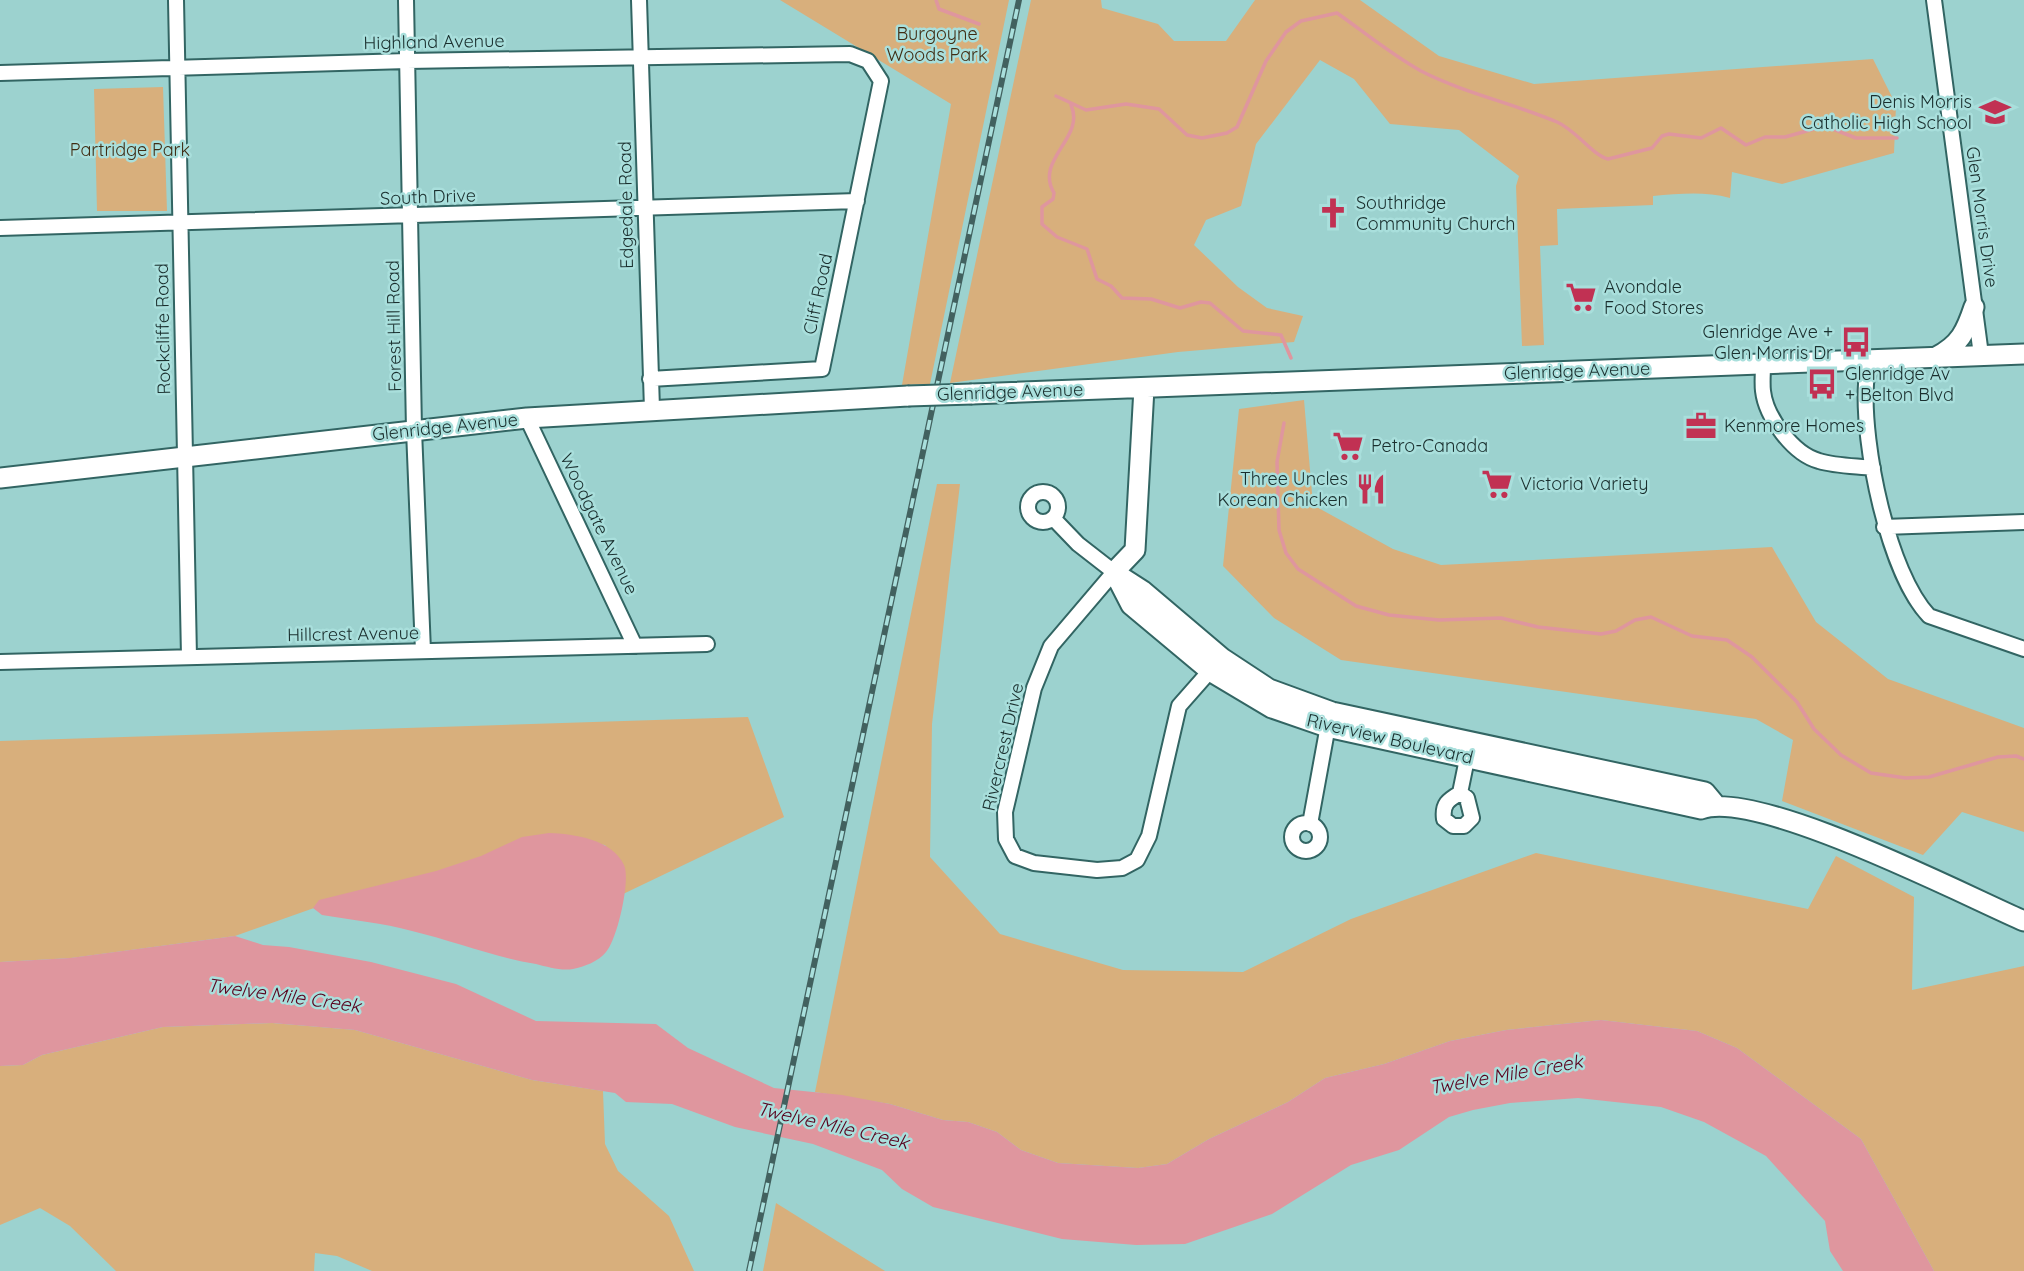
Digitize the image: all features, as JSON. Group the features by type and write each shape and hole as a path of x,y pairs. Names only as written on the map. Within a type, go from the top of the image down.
{"main road":[{"path":"1935,358 1950,350 1965,335 1974,307"},
{"name":"Glenridge Avenue","path":"0,478 527,418 652,409 908,396 2024,354"},
{"path":"1114,572 1135,550 1144,387"},
{"name":"Riverview Boulevard","path":"1114,572 1131,605 1216,665 1329,719 1617,782 1705,792 1715,804 1782,816 2024,921"}],"street":[{"name":"Rockcliffe Road","path":"176,0 189,657"},
{"name":"Forest Hill Road","path":"406,0 414,430 423,652"},
{"name":"Edgedale Road","path":"639,0 652,409"},
{"name":"Glen Morris Drive","path":"1934,0 1981,355"},
{"name":"Highland Avenue","path":"0,73 407,61 850,54 868,61"},
{"name":"Cliff Road","path":"650,379 822,369 881,81 868,61"},
{"name":"South Drive","path":"0,228 857,201"},
{"path":"1878,360 1866,382 1873,468 1884,527 1918,604 1929,616 2024,649"},
{"path":"1763,364 1763,393 1772,415 1783,434 1802,452 1818,461 1873,468"},
{"name":"Woodgate Avenue","path":"527,418 635,646"},
{"path":"1053,518 1078,544 1114,572"},
{"path":"1884,527 2024,522"},
{"name":"Rivercrest Drive","path":"1114,572 1051,646 1034,688 1005,813 1006,839 1016,856 1034,863 1097,870 1122,868 1137,860 1149,836 1179,706 1216,665"},
{"name":"Hillcrest Avenue","path":"0,662 708,644"},
{"path":"1310,824 1329,719"},
{"path":"1460,793 1469,750"}],"green space":[{"name":"Burgoyne Woods Park","path":"780,0 1009,0 930,384 902,385 951,104"},
{"path":"1031,0 1101,0 1102,8 1158,24 1174,41 1226,41 1255,0 1360,0 1439,56 1534,84 1873,59 1896,105 1894,153 1782,184 1732,172 1730,198 1672,194 1653,196 1653,205 1557,209 1558,245 1540,246 1544,345 1522,346 1516,186 1519,176 1459,130 1390,124 1354,79 1320,60 1256,144 1241,206 1206,220 1194,245 1238,287 1267,308 1303,316 1294,342 1178,352 950,383"},
{"name":"Partridge Park","path":"163,87 167,211 97,211 94,89"},
{"path":"1304,400 1313,505 1393,549 1441,565 1772,547 1816,622 1888,679 2024,728 2024,832 1962,812 1923,855 1782,801 1793,740 1756,719 1341,660 1274,618 1223,566 1239,409"},
{"path":"937,484 960,484 932,724 930,857 1000,934 1123,970 1243,972 1351,919 1536,853 1808,909 1836,856 1914,897 1912,990 2024,966 2024,1271 1934,1271 1861,1139 1737,1048 1697,1031 1601,1020 1506,1030 1450,1041 1384,1064 1325,1078 1288,1102 1209,1139 1167,1164 1138,1168 1058,1163 1021,1150 997,1132 968,1122 943,1120 890,1104 815,1092"},
{"path":"748,717 784,817 621,895 621,869 605,845 591,843 362,891 235,936 71,958 0,962 0,741"},
{"path":"272,1023 355,1030 532,1080 603,1091 605,1144 618,1171 669,1216 694,1271 372,1271 337,1256 315,1253 314,1271 116,1271 70,1226 40,1208 0,1225 0,1066 23,1065 42,1055 163,1027"},
{"path":"776,1203 885,1271 763,1271"}],"water":[{"path":"549,833 581,837 602,844 618,856 626,873 622,910 610,945 603,955 582,967 559,969 520,961 401,928 322,915 313,908 319,900 436,871 481,856 522,837"},
{"name":"Twelve Mile Creek","path":"235,936 263,945 371,962 456,984 536,1021 656,1024 688,1048 774,1088 842,1095 890,1104 943,1120 968,1122 997,1132 1021,1150 1058,1163 1138,1168 1167,1164 1209,1139 1288,1102 1325,1078 1384,1064 1450,1041 1506,1030 1601,1020 1697,1031 1737,1048 1861,1139 1934,1271 1843,1271 1830,1251 1825,1221 1766,1156 1704,1122 1661,1107 1578,1098 1510,1103 1449,1117 1399,1150 1351,1165 1272,1214 1185,1244 1136,1245 1062,1239 933,1207 902,1189 882,1170 813,1144 735,1127 672,1104 626,1102 615,1093 532,1080 355,1030 272,1023 163,1027 42,1055 23,1065 0,1066 0,962 70,958"}],"waterway":[{"path":"936,0 939,9 979,24"},
{"path":"1056,96 1086,110 1126,104 1159,109 1187,135 1202,138 1227,133 1237,127 1266,61 1286,32 1301,21 1337,13 1421,71 1454,86 1557,122 1596,153 1608,159 1652,148 1662,136 1669,134 1701,138 1721,128 1746,145 1765,137 1785,137 1825,126 1856,138 1897,138"},
{"path":"1071,105 1074,117 1072,128 1050,170 1054,193 1053,199 1042,207 1042,224 1057,237 1087,249 1097,279 1111,286 1122,298 1151,299 1180,308 1201,302 1210,303 1243,331 1281,335 1291,358"},
{"path":"1284,423 1277,462 1279,530 1286,553 1298,569 1356,606 1389,615 1439,620 1501,618 1538,627 1601,634 1616,631 1635,620 1651,617 1692,636 1727,640 1752,657 1797,702 1814,729 1841,755 1871,773 1906,778 1929,777 1998,757 2016,756 2024,759"}],"railway":[{"path":"749,1271 1019,0"}],"place":[{"name":"Denis Morris Catholic High School","path":"1995,112"},
{"name":"Southridge Community Church","path":"1333,213"},
{"name":"Avondale Food Stores","path":"1581,297"},
{"name":"Glenridge Ave + Glen Morris Dr","path":"1856,342"},
{"name":"Glenridge Av + Belton Blvd","path":"1822,384"},
{"name":"Kenmore Homes","path":"1701,426"},
{"name":"Petro-Canada","path":"1348,446"},
{"name":"Victoria Variety","path":"1497,484"},
{"name":"Three Uncles Korean Chicken","path":"1371,489"}]}
